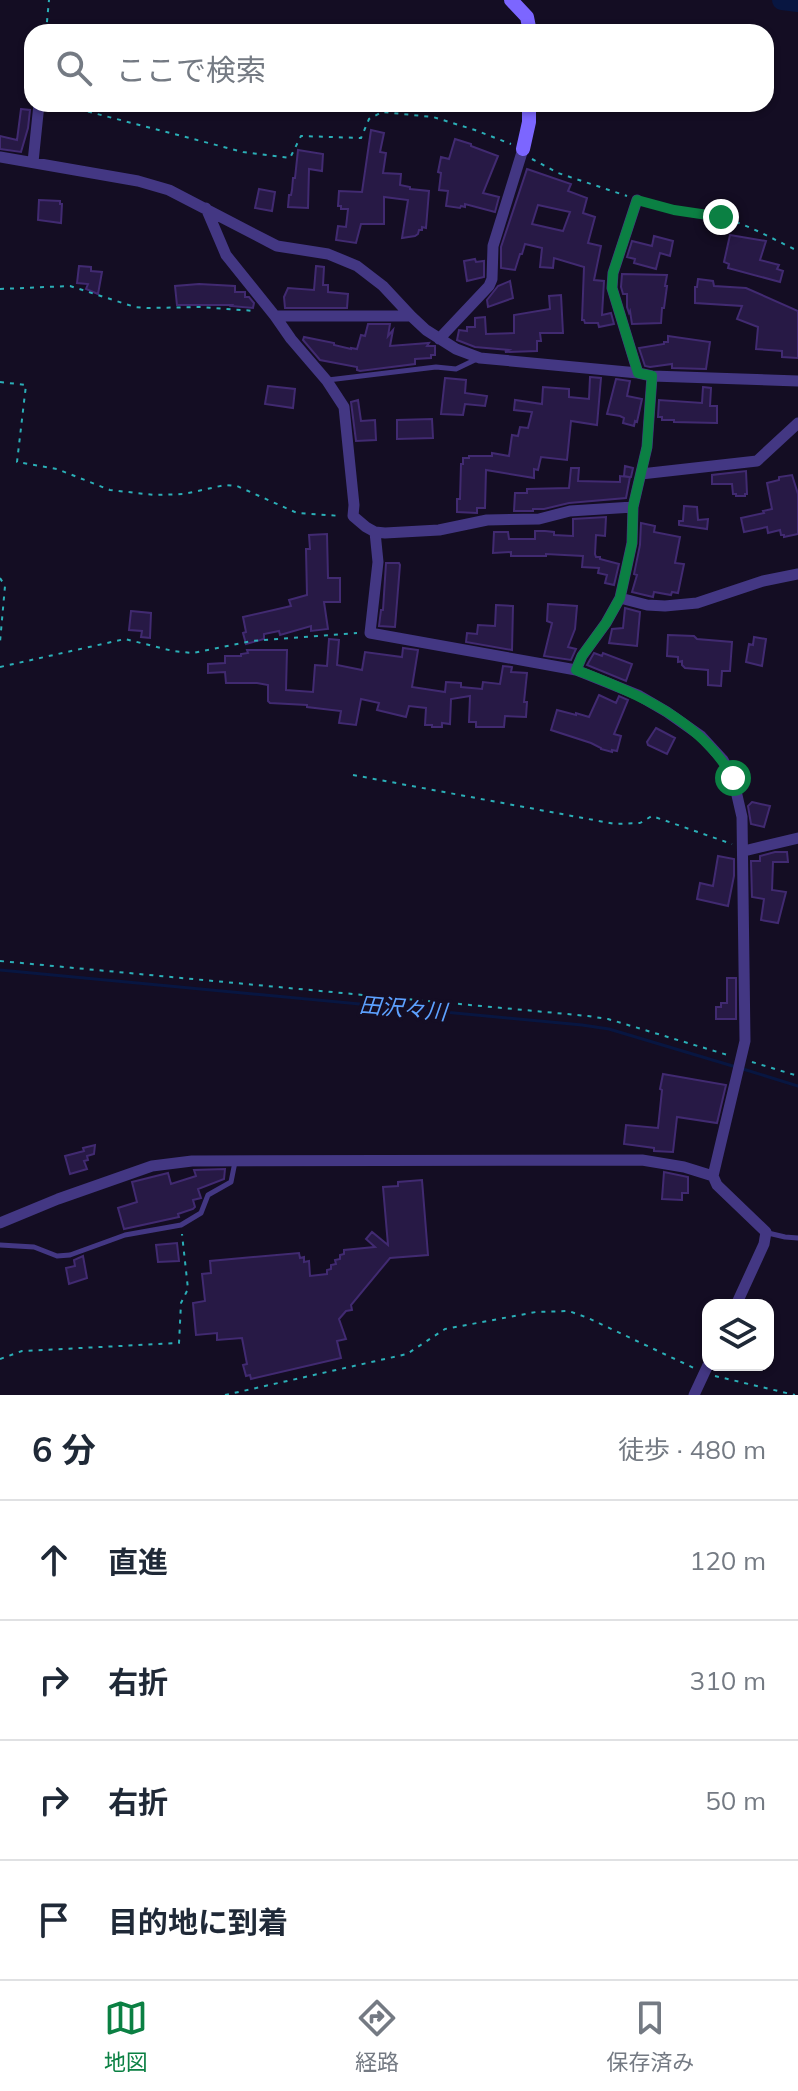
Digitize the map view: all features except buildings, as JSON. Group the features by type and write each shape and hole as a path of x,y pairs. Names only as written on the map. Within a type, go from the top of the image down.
{"street":[{"path":"511,0 527,17 528,24"},
{"path":"33,162 38,112"},
{"path":"439,339 492,279 493,246 523,149 529,112"},
{"path":"0,157 138,181 169,190 277,246 328,254 357,266 439,339 480,358 652,376 798,381"},
{"path":"637,200 613,273 612,288 638,373"},
{"path":"206,208 226,255 327,381 344,407 353,516 366,527 375,532 439,530 487,520 539,519 570,511 633,507"},
{"path":"275,316 411,316"},
{"path":"576,670 620,598 632,543 633,507 647,447 652,376"},
{"path":"641,474 757,461 798,423"},
{"path":"375,532 378,562 370,633 576,670 638,695 667,712 701,736 723,760 733,778 742,817 744,851 745,1041 713,1176 717,1185 766,1232 764,1244 739,1299"},
{"path":"620,598 647,605 697,603 763,581 798,574"},
{"path":"744,851 798,838"},
{"path":"0,1223 152,1166 192,1161 642,1160 684,1167 713,1176"},
{"path":"694,1395 705,1371"}],"lane":[{"path":"327,381 436,367 456,369 480,358"},
{"path":"0,1245 34,1247 57,1256 70,1255 125,1235 181,1225 201,1213 208,1195 231,1182 236,1161"},
{"path":"766,1232 798,1238"}],"path":[{"path":"47,24 49,0"},
{"path":"90,112 243,152 290,158 301,136 361,138 369,119 382,112 433,117 523,149 531,158 558,173 674,210 721,217 798,251"},
{"path":"0,289 70,286 135,307 201,307 258,311 275,316"},
{"path":"0,382 26,385 17,462 57,469 110,490 154,495 237,486 297,513 353,516"},
{"path":"0,578 5,586 0,642"},
{"path":"0,667 125,639 193,653 252,641 370,633"},
{"path":"353,775 615,824 640,823 652,816 744,851"},
{"path":"0,961 588,1016 608,1019 739,1064 798,1076"},
{"path":"0,1359 22,1351 179,1343 181,1303 188,1289 181,1225"},
{"path":"225,1395 407,1354 445,1329 536,1312 569,1311 702,1367"},
{"path":"713,1371 795,1395"}],"waterway":[{"path":"782,0 798,2"},
{"name":"田沢々川","path":"0,970 582,1025 609,1029 736,1067"},
{"name":"田沢々川","path":"743,1069 798,1086"}],"route":[{"path":"721,217 674,210 637,200 613,273 612,288 638,373 652,376 647,447 633,507 632,543 620,598 576,670 610,682 667,712 701,736 723,760 733,778"}]}
